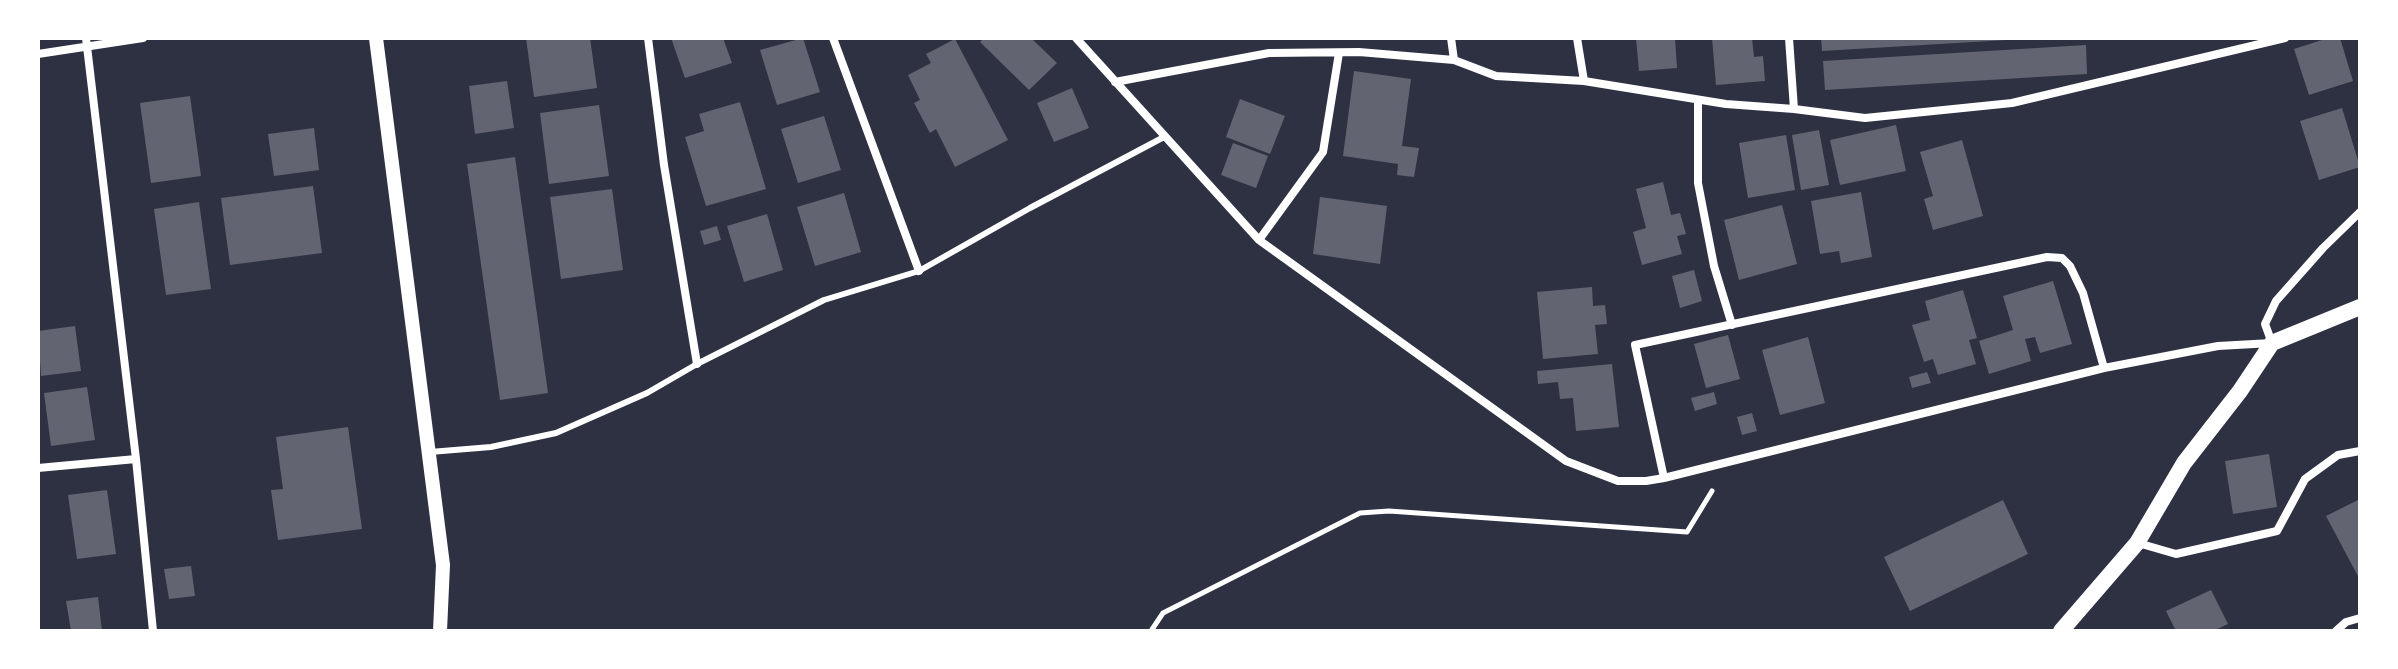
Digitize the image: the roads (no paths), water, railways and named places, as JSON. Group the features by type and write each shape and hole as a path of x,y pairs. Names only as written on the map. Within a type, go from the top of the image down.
{"main road":[{"path":"2061,631 2137,543 2184,463 2240,391 2272,343 2360,307"}],"street":[{"path":"38,54 86,42 143,38"},
{"path":"376,38 443,565 440,631"},
{"path":"648,38 664,165 697,364"},
{"path":"833,38 919,271"},
{"path":"1076,38 1259,240 1566,461 1618,481 1664,478 2104,368 2218,346 2272,343 2265,324 2276,301 2360,212"},
{"path":"1451,38 1454,60"},
{"path":"1577,38 1584,81"},
{"path":"1789,38 1794,109"},
{"path":"1115,82 1269,53 1339,53 1454,60 1496,76 1584,81 1698,100 1865,118 2012,103 2285,38"},
{"path":"86,42 136,459 153,631"},
{"path":"1259,240 1323,152 1339,53"},
{"path":"1698,100 1698,183 1714,266 1732,325"},
{"path":"1664,478 1635,345 2047,257 2062,258 2070,266 2083,293 2104,368"},
{"path":"2137,543 2176,554 2277,531 2305,479 2338,455 2360,451"},
{"path":"38,468 136,459"},
{"path":"2336,631 2346,622 2360,618"}],"lane":[{"path":"430,452 491,447 556,433 647,393 697,364 824,300 919,271 1164,137"}]}
